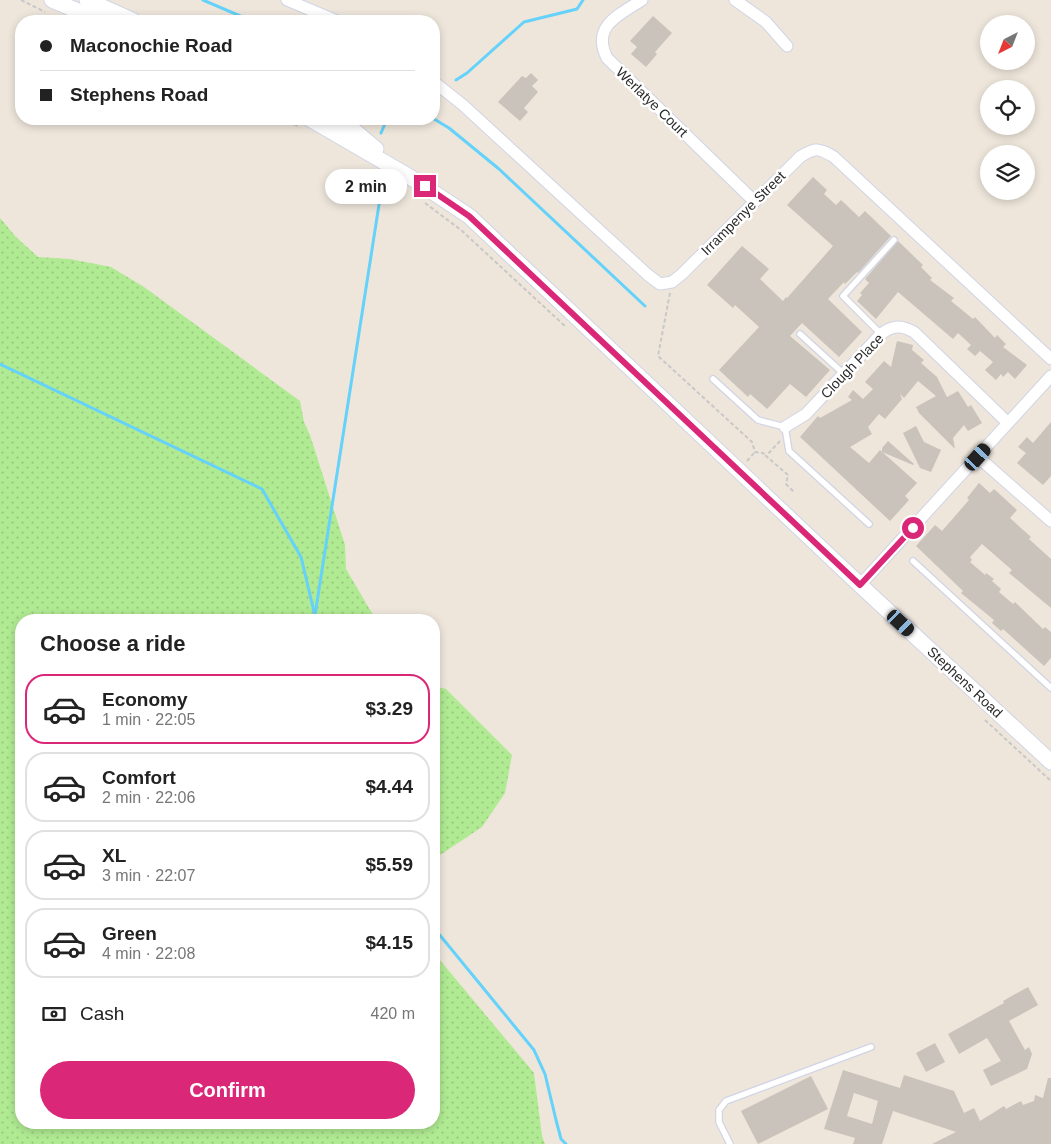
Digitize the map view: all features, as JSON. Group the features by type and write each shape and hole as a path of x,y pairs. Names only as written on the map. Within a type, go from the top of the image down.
{"street":[{"path":"52,0 83,4 116,15"},
{"path":"287,0 323,15"},
{"name":"Werlatye Court","path":"642,0 612,21 602,34 602,49 607,58 754,201"},
{"path":"735,0 766,22 788,46"},
{"path":"83,4 95,15"},
{"path":"440,87 463,105 648,274 660,284 672,282"},
{"name":"Stephens Road","path":"309,125 410,177 469,216 860,585 1051,762"},
{"path":"346,125 410,177"},
{"name":"Irrampenye Street","path":"672,282 800,156 811,150 820,149 834,158 1051,360"},
{"name":"Clough Place","path":"785,427 806,414 880,334 889,327 896,326 904,326 914,332 1008,424"},
{"path":"860,585 1051,376"},
{"path":"978,457 1049,516"}],"lane":[{"path":"880,334 843,296 894,240"},
{"path":"800,334 844,374"},
{"path":"714,380 758,420 785,427 790,451 869,524"},
{"path":"913,561 1051,688"},
{"path":"730,1144 719,1122 718,1110 726,1101 872,1047"}],"path":[{"path":"21,0 53,15"},
{"path":"421,200 461,230 571,331"},
{"path":"672,282 658,356 752,442 755,452 763,453 788,474 786,484 795,493"},
{"path":"766,456 780,441 788,441"},
{"path":"986,720 1051,781"}],"green space":[{"path":"0,218 16,237 38,257 70,259 111,267 144,287 300,401 304,422 310,435 345,545 346,569 372,614 15,614 15,1129 440,1129 440,960 534,1073 542,1136 545,1144 0,1144"},
{"path":"440,688 446,689 512,755 505,793 482,827 440,855"}],"building":[{"path":"653,16 672,33 655,52 657,54 646,67 631,54 637,47 630,41"},
{"path":"531,73 538,80 532,86 538,92 524,108 528,112 520,121 498,102 522,76 526,78"},
{"path":"813,177 827,190 824,194 836,205 841,200 859,217 865,211 891,236 858,273 845,284 844,282 828,299 862,332 839,357 802,323 790,336 830,370 806,397 790,384 767,409 750,394 748,397 719,370 759,327 735,305 733,308 707,285 742,246 769,269 760,279 783,301 787,298 833,246 787,205"},
{"path":"898,241 923,265 921,267 932,278 930,280 954,298 951,301 973,319 975,317 995,338 997,335 1006,344 1003,347 1027,365 1015,379 1008,372 1003,377 1001,374 996,380 985,370 993,362 980,351 975,356 967,349 971,345 958,333 953,339 898,292 876,319 857,301 862,295 860,293 869,283 865,279"},
{"path":"897,341 913,345 912,350 924,360 921,363 937,377 947,397 958,391 968,407 971,405 982,423 968,431 964,425 953,438 955,449 919,413 916,407 936,396 918,381 904,398 900,394 902,399 885,419 879,414 868,427 872,434 850,447 869,463 880,450 917,483 905,496 909,500 890,521 800,437 818,416 820,418 852,400 848,397 853,390 863,399 873,389 865,382 884,361 891,367"},
{"path":"1051,422 1051,476 1043,485 1017,463 1026,453 1018,447 1027,437 1033,443"},
{"path":"916,426 924,442 941,450 931,472 920,468 903,433"},
{"path":"888,441 914,464 882,452 882,448"},
{"path":"979,483 990,493 994,489 1017,510 1010,518 1051,559 1051,608 1009,573 1012,570 982,544 970,557 972,560 970,562 985,575 986,573 994,579 992,581 1001,589 999,592 1013,604 1015,602 1043,629 1045,627 1051,632 1051,658 1044,666 1003,629 1001,631 992,623 994,620 961,593 963,591 916,546 935,525 942,531 969,500 967,498"},
{"path":"1028,987 1038,1005 1009,1021 1025,1050 1029,1047 1032,1054 1027,1069 991,1086 983,1070 1001,1061 987,1038 959,1054 948,1034 1004,1003 1003,1001"},
{"path":"935,1043 945,1062 926,1072 916,1053"},
{"path":"843,1070 900,1088 904,1075 954,1091 964,1113 974,1108 980,1121 1004,1106 1006,1109 1021,1101 1023,1105 1034,1101 1035,1095 1043,1098 1048,1078 1051,1078 1051,1144 932,1144 956,1132 893,1111 882,1144 853,1144 855,1138 824,1129","holes":["854,1093 878,1101 872,1124 847,1116"]},
{"path":"811,1076 828,1109 758,1144 741,1111"}],"waterway":[{"path":"203,0 238,15"},
{"path":"456,80 467,73 524,22 577,9 583,0"},
{"path":"440,123 499,169 645,306"},
{"path":"381,133 384,125"},
{"path":"315,614 383,179"},
{"path":"0,364 262,489 301,557 315,614"},
{"path":"440,935 534,1050 545,1074 561,1139 566,1144"}],"route":[{"path":"425,186 469,216 860,585 913,528"}]}
